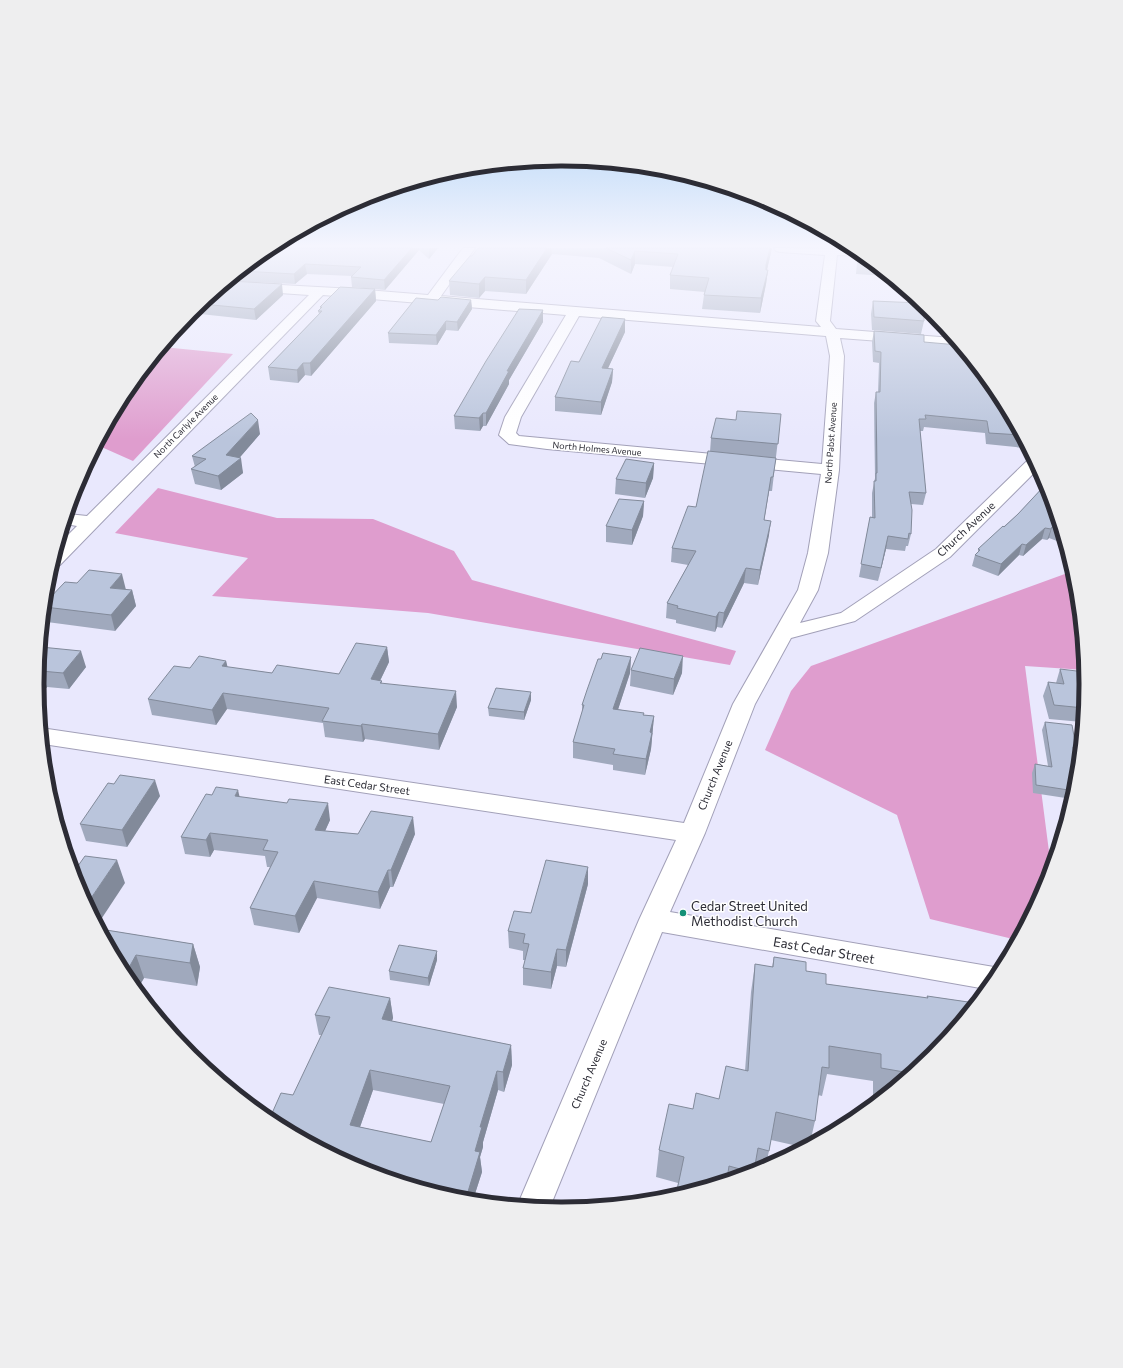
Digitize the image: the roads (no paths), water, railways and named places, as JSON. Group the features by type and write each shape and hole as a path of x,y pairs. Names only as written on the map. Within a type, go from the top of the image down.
{"street":[{"name":"North Carlyle Avenue","path":"61,553 299,312"},
{"name":"North Holmes Avenue","path":"575,312 513,417 507,435 514,440 542,444 830,470"},
{"path":"585,312 951,342"},
{"name":"North Pabst Avenue","path":"783,634 808,590 818,553 830,470 837,356 832,333 822,321 823,312"},
{"name":"Church Avenue","path":"536,1200 653,920 692,833 744,704 783,634 848,617 943,553 1031,467"},
{"path":"71,520 92,522"},
{"name":"East Cedar Street","path":"47,737 692,833"},
{"name":"East Cedar Street","path":"653,920 988,978"}],"place":[{"name":"Cedar Street United Methodist Church","path":"683,913"}]}
